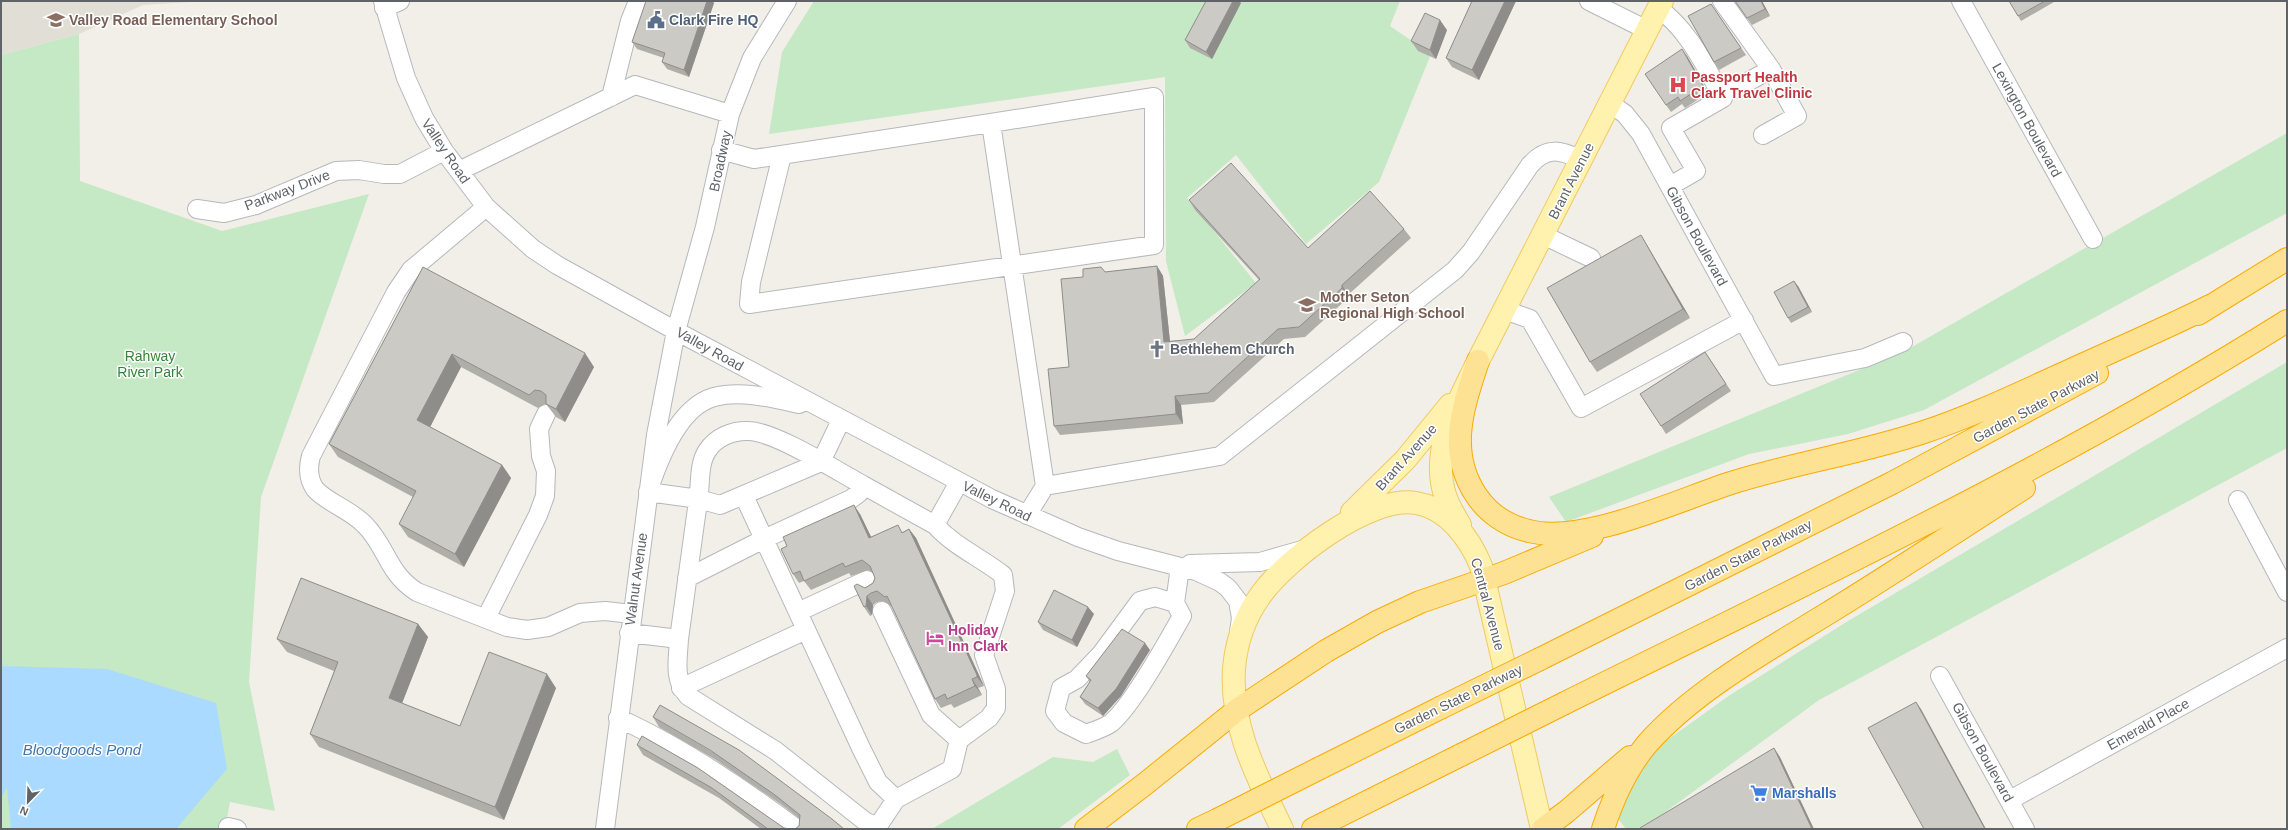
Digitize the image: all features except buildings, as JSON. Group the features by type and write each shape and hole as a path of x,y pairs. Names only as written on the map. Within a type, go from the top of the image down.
{"highway":[{"name":"Garden State Parkway","path":"1207,824 1892,483 2097,373 2287,259"},
{"path":"1086,829 1125,801 1236,710 1326,651 1377,622 1442,594 1484,580 1648,513 1746,479 1896,440 1942,425 2000,402 2210,306"},
{"path":"1543,829 1566,812 1702,696 1760,654 2287,321"},
{"path":"1313,829 1982,496 2130,415 2245,347"},
{"path":"1478,361 1461,425 1460,454 1468,481 1486,507 1510,525 1542,533 1599,527 1648,513"},
{"path":"1603,829 1613,800 1624,776 1637,757 1660,731"}],"main road":[{"name":"Brant Avenue","path":"1469,540 1445,497 1441,464 1448,429 1478,361 1611,104 1660,4"},
{"name":"Brant Avenue","path":"1319,540 1369,497 1405,460 1444,413 1478,361"},
{"name":"Central Avenue","path":"1282,829 1246,750 1236,710 1234,670 1238,643 1247,618 1261,595 1280,575 1319,540 1378,508 1409,502 1426,506 1442,515 1457,527 1469,540 1481,566 1543,829"}],"street":[{"path":"611,97 638,1"},
{"path":"1589,1 1647,30"},
{"path":"1722,1 1771,69 1797,116 1763,135"},
{"name":"Lexington Boulevard","path":"1961,1 2093,239"},
{"name":"Valley Road","path":"389,3 406,78 424,118 444,151 486,207 518,237 544,257 834,416 959,482 1026,515 1091,542 1161,561 1220,582 1234,594 1240,609 1238,643"},
{"name":"Broadway","path":"676,330 705,227 730,114 752,58 782,3"},
{"path":"1660,4 1690,40 1729,93"},
{"path":"1670,186 1696,171 1671,128 1771,69"},
{"path":"459,171 636,85 730,114"},
{"path":"721,150 754,159 1154,97 1154,245 749,304 751,282 782,155"},
{"name":"Gibson Boulevard","path":"1611,104 1625,114 1637,127 1774,376 1864,358 1903,342"},
{"path":"991,123 1045,486 1026,515"},
{"name":"Parkway Drive","path":"197,209 224,213 256,205 336,171 359,170 384,174 400,174 444,151"},
{"path":"1045,486 1220,456 1455,270 1471,252 1538,156 1548,152 1558,152 1567,153 1582,160"},
{"path":"486,207 407,275 384,314 311,456 309,467 310,479 315,488 323,496 351,512 366,526 378,542 390,566 404,584 417,592 507,626 527,630 548,627 580,613 605,611 632,614"},
{"path":"1543,235 1591,258"},
{"path":"1505,310 1530,319 1580,408 1744,320"},
{"name":"Walnut Avenue","path":"605,829 629,633 656,435 676,330"},
{"path":"736,394 752,395 806,405 834,416 821,462 720,505 699,499 648,492 655,471 669,440 688,415 704,402 712,398 736,394"},
{"path":"486,618 538,515 545,496 546,471 539,441 539,429 546,414"},
{"path":"750,431 770,436 863,485 935,525 948,540 991,565 1003,575 1005,591 984,655 996,689 996,708 989,718 959,740 952,769 896,799 880,823 874,825 866,822 776,751 696,702 681,688 677,677 679,639 699,499 701,464 707,450 720,439 734,432 750,431"},
{"path":"935,525 959,482"},
{"path":"687,578 764,539 851,499 859,493 863,485"},
{"path":"744,496 878,782 896,799"},
{"path":"2238,500 2287,592"},
{"name":"Valley Road","path":"1161,561 1217,565 1260,562 1294,553 1319,540"},
{"path":"1178,610 1156,597 1140,601 1101,654 1077,679 1061,688 1055,711 1064,723 1086,734 1098,730 1111,722 1129,702 1178,610 1180,567"},
{"path":"798,612 867,580 871,587"},
{"path":"882,611 931,715 959,740"},
{"path":"681,688 806,630"},
{"path":"629,633 679,639"},
{"name":"Emerald Place","path":"2010,800 2287,648"},
{"name":"Gibson Boulevard","path":"1940,676 2026,829"},
{"path":"618,718 646,731 737,784 798,829"},
{"path":"228,829 228,827 237,829"}],"shaded area":[{"name":"Valley Road Elementary School","path":"1,1 207,1 143,5 79,34 1,55"}],"green space":[{"path":"814,1 1400,1 1390,26 1431,54 1379,182 1306,244 1236,155 1187,198 1256,283 1185,336 1166,261 1165,77 769,134 782,52"},
{"name":"Rahway River Park","path":"79,34 80,181 222,231 369,194 261,497 249,682 275,811 230,802 225,829 1,829 1,55"},
{"path":"2287,133 2287,213 1924,410 1848,434 1749,454 1566,522 1549,497 1903,352"},
{"path":"2287,362 2287,448 1819,700 1642,829 1626,829 1616,816 1652,751 1730,695 1848,621"},
{"path":"1117,749 1130,775 1058,829 932,829 1053,757 1093,762"}],"water":[{"name":"Bloodgoods Pond","path":"1,666 107,669 216,703 227,769 176,829 11,829 7,787 1,799"}],"place":[{"name":"Valley Road Elementary School","path":"56,20"},
{"name":"Clark Fire HQ","path":"656,20"},
{"name":"Passport Health Clark Travel Clinic","path":"1678,85"},
{"name":"Mother Seton Regional High School","path":"1307,305"},
{"name":"Bethlehem Church","path":"1157,349"},
{"name":"Holiday Inn Clark","path":"935,638"},
{"name":"Marshalls","path":"1759,793"}]}
